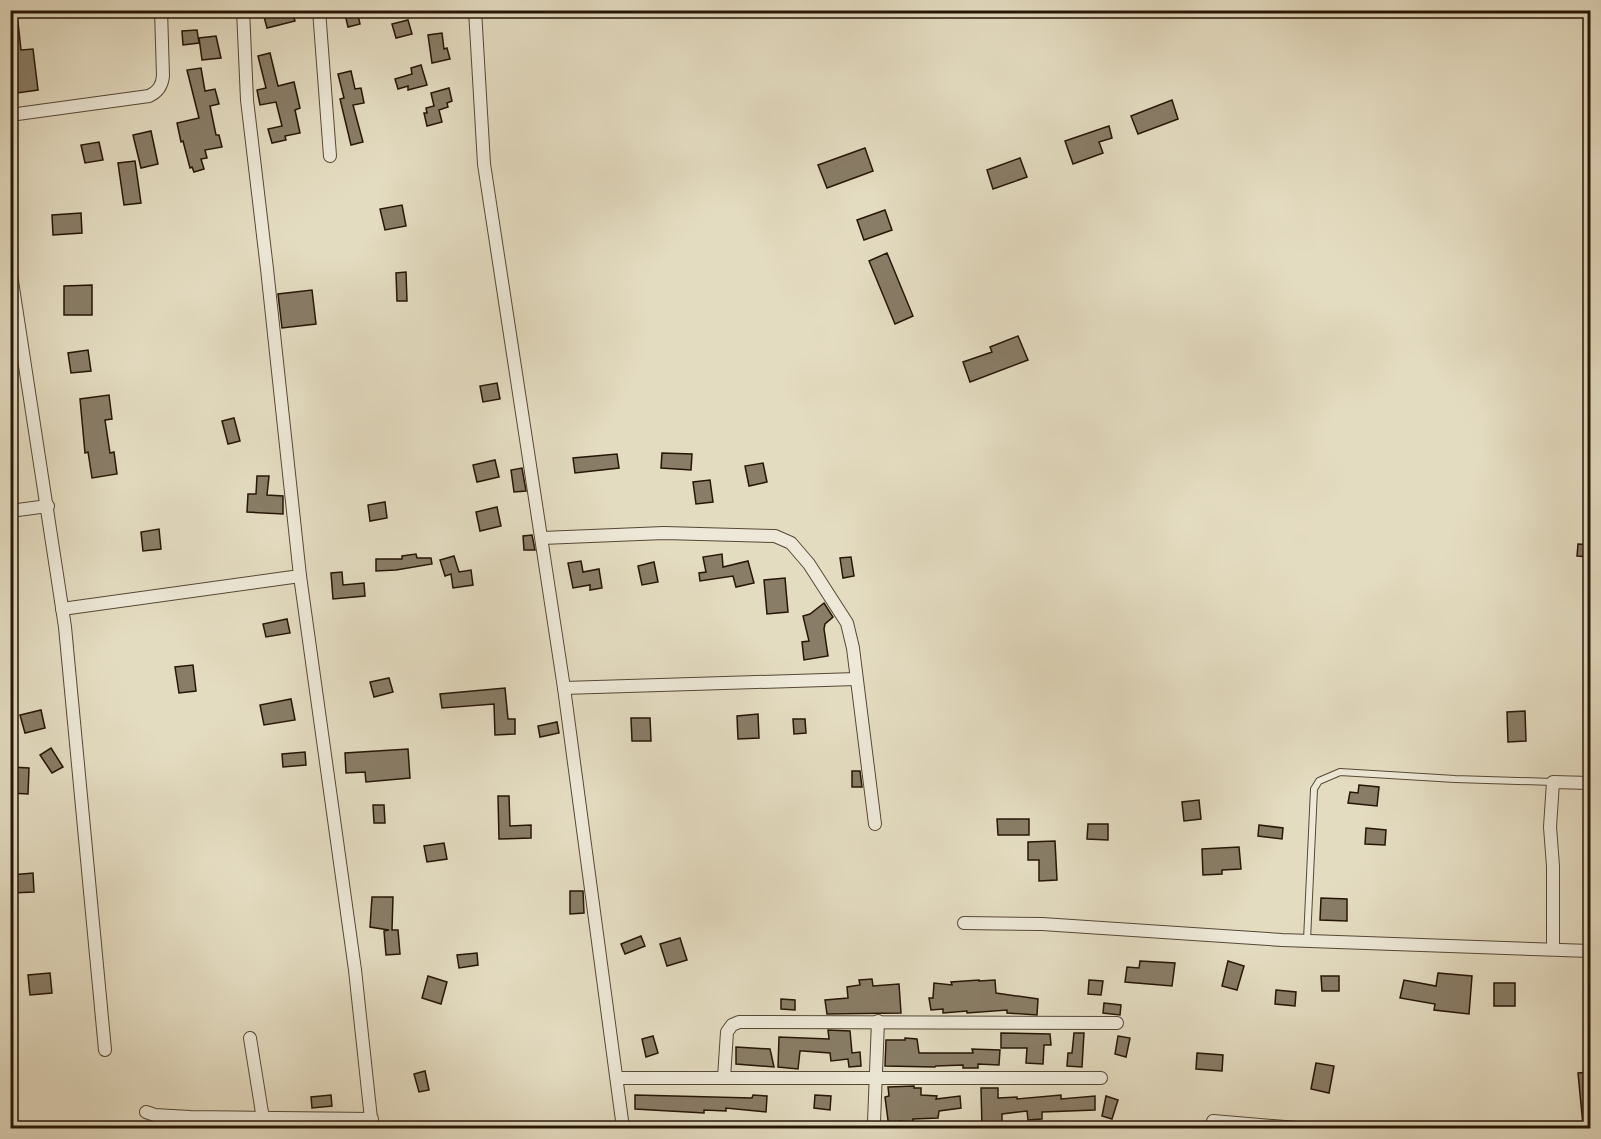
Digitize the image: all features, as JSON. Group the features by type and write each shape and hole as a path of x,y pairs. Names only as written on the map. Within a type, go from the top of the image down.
{"street":[{"path":"10,115 149,96 155,93 162,83 163,76 161,10"},
{"path":"146,1112 155,1115 372,1124 355,970 300,576 247,100 243,10"},
{"path":"319,10 330,156"},
{"path":"475,10 484,164 564,688 623,1128"},
{"path":"10,268 62,609 105,1050"},
{"path":"10,511 48,506"},
{"path":"542,538 664,533 775,536 791,543 809,564 847,623 853,648 875,824"},
{"path":"62,609 300,576"},
{"path":"564,688 856,679"},
{"path":"1552,949 1553,866 1550,827 1553,782 1590,783"},
{"path":"964,923 1042,924 1307,940 1590,951"},
{"path":"872,1128 878,1021"},
{"path":"724,1078 727,1032 732,1025 739,1022 1117,1023"},
{"path":"250,1038 263,1119"},
{"path":"617,1078 1101,1078"},
{"path":"1213,1121 1297,1128"}],"lane":[{"path":"1307,940 1314,789 1318,781 1340,772 1553,782"}],"building":[{"path":"271,10 292,10 295,21 267,28 263,13"},
{"path":"344,10 357,10 360,24 348,27"},
{"path":"408,20 412,34 396,38 392,24"},
{"path":"10,22 18,22 21,50 33,49 38,90 17,93 13,68 10,68"},
{"path":"197,30 199,43 183,45 182,31"},
{"path":"442,33 444,49 447,48 450,59 432,63 428,35"},
{"path":"216,36 221,58 202,60 199,38"},
{"path":"270,53 278,86 294,82 300,108 295,110 300,133 285,136 286,140 272,143 268,129 282,126 276,102 260,105 257,90 266,88 258,56"},
{"path":"421,65 427,85 408,90 408,86 398,89 395,79 412,74 411,68"},
{"path":"201,68 205,91 215,89 219,104 210,106 216,135 219,135 222,147 205,150 207,158 201,159 204,169 194,172 192,167 190,168 177,123 199,118 187,70"},
{"path":"351,71 355,89 361,88 364,103 353,105 363,142 351,145 340,99 344,98 338,74"},
{"path":"449,88 452,101 447,103 448,107 439,110 442,122 427,126 424,113 427,113 426,108 434,106 431,93"},
{"path":"1172,100 1178,119 1138,134 1131,116"},
{"path":"1109,126 1112,138 1099,142 1103,153 1073,164 1065,141"},
{"path":"151,131 158,164 141,168 133,135"},
{"path":"99,142 103,160 85,163 81,145"},
{"path":"865,148 873,171 827,188 818,165"},
{"path":"1020,158 1027,177 993,189 987,170"},
{"path":"135,161 141,203 124,205 118,163"},
{"path":"402,205 406,226 385,230 380,209"},
{"path":"885,210 892,230 864,240 857,220"},
{"path":"81,213 82,233 53,235 52,215"},
{"path":"887,253 913,316 895,324 869,261"},
{"path":"406,272 407,301 397,301 396,273"},
{"path":"92,285 92,315 64,315 64,286"},
{"path":"312,290 316,324 282,328 278,294"},
{"path":"1018,336 1028,360 970,382 963,362 992,352 990,347"},
{"path":"88,350 91,371 71,373 68,353"},
{"path":"497,383 500,399 483,402 480,386"},
{"path":"109,395 112,419 105,420 110,453 114,452 117,474 92,478 88,452 85,453 80,399"},
{"path":"234,418 240,441 228,444 222,421"},
{"path":"662,453 692,454 691,470 661,468"},
{"path":"617,454 619,468 575,473 573,458"},
{"path":"495,460 499,477 477,482 473,465"},
{"path":"763,463 767,482 749,486 745,466"},
{"path":"522,468 526,491 514,492 511,470"},
{"path":"257,476 269,476 267,495 283,496 283,514 247,512 248,494 256,494"},
{"path":"710,480 713,502 696,504 693,482"},
{"path":"385,502 387,518 370,521 368,505"},
{"path":"497,507 501,526 480,531 476,512"},
{"path":"159,529 161,549 143,551 141,532"},
{"path":"532,535 535,550 524,550 523,536"},
{"path":"1578,544 1590,545 1590,557 1577,556"},
{"path":"416,554 417,558 431,558 432,564 376,571 376,559 402,559 402,556"},
{"path":"722,554 723,567 748,561 754,583 736,587 733,576 700,581 699,573 706,572 703,557"},
{"path":"454,556 459,572 471,570 473,585 453,588 451,574 445,576 440,560"},
{"path":"851,557 854,576 843,578 840,558"},
{"path":"581,561 583,572 599,569 602,588 590,590 590,585 573,588 568,563"},
{"path":"654,562 658,582 642,585 638,566"},
{"path":"342,572 343,585 364,583 365,596 333,599 331,573"},
{"path":"785,578 788,612 767,614 764,580"},
{"path":"824,603 833,617 825,624 824,629 828,656 804,660 802,642 809,641 803,616 810,614"},
{"path":"287,619 290,633 266,637 263,624"},
{"path":"193,665 196,691 179,693 175,667"},
{"path":"389,678 393,692 374,697 370,682"},
{"path":"505,688 508,719 515,719 515,734 495,735 494,704 442,708 440,694"},
{"path":"291,699 295,720 264,725 260,705"},
{"path":"41,710 45,728 25,733 20,715"},
{"path":"1525,711 1526,741 1508,742 1507,712"},
{"path":"758,714 759,738 738,739 737,716"},
{"path":"631,718 650,718 651,741 632,741"},
{"path":"793,719 805,719 806,733 794,734"},
{"path":"557,722 559,733 540,737 538,726"},
{"path":"51,748 63,767 52,773 40,755"},
{"path":"408,749 410,778 366,782 365,772 346,773 345,753"},
{"path":"305,752 306,765 283,767 282,754"},
{"path":"11,767 29,768 28,794 10,793"},
{"path":"852,771 860,771 862,787 852,787"},
{"path":"1359,785 1379,787 1377,806 1348,803 1350,792 1358,793"},
{"path":"498,796 509,796 510,826 531,825 531,838 499,839"},
{"path":"1199,800 1201,819 1184,821 1182,802"},
{"path":"373,805 384,805 385,823 374,823"},
{"path":"997,819 1029,819 1029,835 998,835"},
{"path":"1088,824 1108,824 1108,840 1087,839"},
{"path":"1259,825 1283,828 1282,839 1258,836"},
{"path":"1366,828 1386,830 1385,845 1365,844"},
{"path":"1055,841 1057,880 1039,881 1039,860 1028,860 1028,842"},
{"path":"444,843 447,859 427,862 424,846"},
{"path":"1239,847 1241,869 1222,870 1222,874 1203,875 1202,849"},
{"path":"33,873 34,892 12,893 11,875"},
{"path":"570,891 583,891 584,913 570,914"},
{"path":"372,897 393,897 392,930 398,930 400,954 386,955 384,931 389,930 370,927"},
{"path":"1321,898 1347,899 1347,921 1320,920"},
{"path":"641,936 645,946 625,954 621,944"},
{"path":"680,938 687,960 667,966 660,944"},
{"path":"477,953 478,965 459,968 457,955"},
{"path":"1140,961 1175,963 1172,986 1125,982 1127,967 1139,968"},
{"path":"1228,961 1244,966 1237,990 1222,986"},
{"path":"50,973 52,993 30,995 28,975"},
{"path":"1438,973 1472,976 1469,1014 1434,1010 1435,1004 1400,998 1404,980 1436,986"},
{"path":"428,976 447,982 441,1004 422,998"},
{"path":"1321,976 1339,976 1339,991 1322,991"},
{"path":"872,979 873,986 899,984 901,1013 827,1014 825,1000 848,998 847,987 860,985 859,980"},
{"path":"995,980 996,993 1038,999 1037,1015 1007,1013 1007,1010 943,1013 943,1009 931,1010 929,998 933,998 934,983 952,985 951,982"},
{"path":"1089,980 1103,981 1101,995 1088,994"},
{"path":"1494,983 1515,983 1515,1006 1494,1006"},
{"path":"1276,990 1296,992 1295,1006 1275,1004"},
{"path":"781,999 795,1000 795,1010 781,1009"},
{"path":"1104,1003 1121,1005 1120,1015 1103,1013"},
{"path":"828,1030 850,1031 852,1053 860,1052 861,1066 849,1067 848,1059 831,1061 830,1053 800,1051 798,1069 778,1067 779,1037 829,1039"},
{"path":"1001,1033 1050,1034 1051,1045 1044,1045 1043,1064 1026,1063 1027,1048 1001,1048"},
{"path":"1074,1033 1084,1033 1082,1067 1067,1066 1068,1053 1072,1053"},
{"path":"653,1036 658,1053 646,1057 642,1039"},
{"path":"1118,1036 1130,1038 1126,1057 1115,1054"},
{"path":"905,1038 917,1039 919,1053 973,1053 972,1049 1000,1050 999,1065 978,1064 978,1068 963,1068 963,1065 885,1066 886,1040 905,1040"},
{"path":"736,1047 770,1049 774,1067 736,1064"},
{"path":"1197,1053 1223,1055 1222,1071 1196,1069"},
{"path":"1316,1063 1334,1066 1329,1093 1311,1089"},
{"path":"425,1071 429,1090 419,1092 414,1074"},
{"path":"1590,1072 1590,1125 1583,1125 1578,1073"},
{"path":"914,1086 914,1088 921,1088 921,1095 937,1096 936,1099 960,1096 961,1108 939,1111 938,1118 913,1119 913,1122 899,1121 900,1128 889,1128 885,1097 889,1096 888,1087"},
{"path":"981,1088 998,1088 998,1098 1017,1097 1017,1099 1061,1095 1061,1099 1095,1096 1095,1110 1042,1112 1042,1119 1028,1120 1027,1111 1002,1114 1002,1124 995,1124 995,1128 982,1128"},
{"path":"331,1095 332,1106 312,1108 311,1097"},
{"path":"635,1095 752,1098 753,1095 767,1096 766,1112 726,1108 726,1111 704,1110 704,1113 635,1109"},
{"path":"815,1095 831,1096 830,1110 814,1108"},
{"path":"1106,1096 1118,1100 1112,1119 1102,1116"}]}
